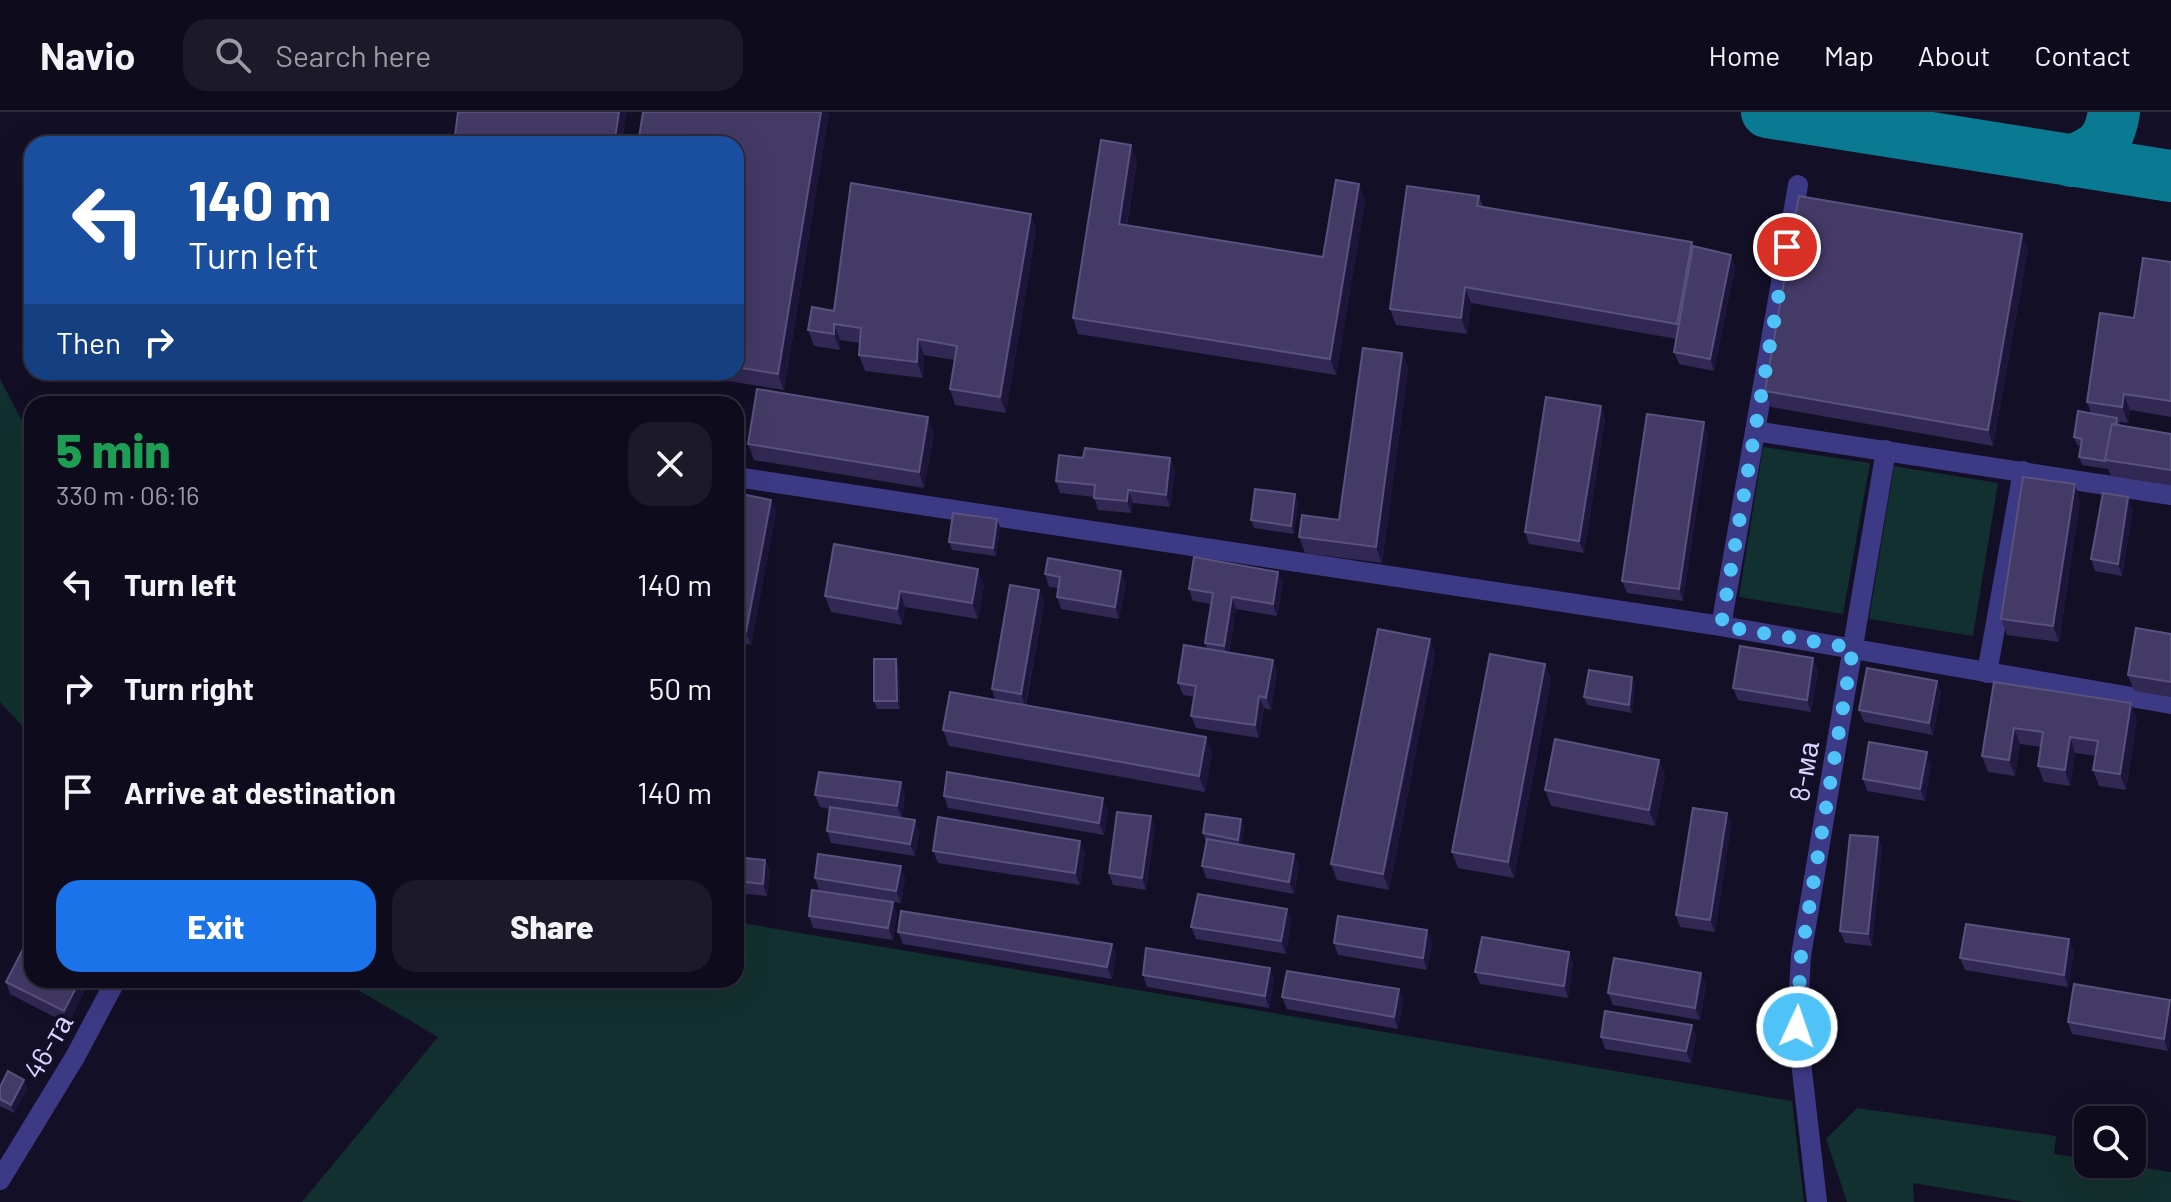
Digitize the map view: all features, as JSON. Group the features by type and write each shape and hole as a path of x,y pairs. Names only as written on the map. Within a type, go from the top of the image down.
{"street":[{"path":"1721,626 1798,185"},
{"path":"1755,431 2171,495"},
{"name":"8-ма","path":"1817,1202 1797,1027 1801,956 1886,450"},
{"path":"1987,673 2023,471"},
{"path":"744,478 1721,626 2171,704"},
{"name":"46-та","path":"0,1180 75,1057 112,988"},
{"name":"8-ма","path":"1805,1103 1832,1202"}],"green space":[{"path":"0,379 24,425 24,728 0,702"},
{"path":"1763,447 1870,463 1843,614 1739,597"},
{"path":"1894,466 1998,483 1973,636 1869,619"},
{"path":"744,923 1792,1101 1804,1202 302,1202 438,1037 355,988 744,988"},
{"path":"1857,1108 2056,1136 2054,1154 2074,1157 2074,1178 2146,1178 2146,1168 2171,1172 2171,1202 2025,1202 1913,1183 1914,1202 1847,1202 1826,1139"}],"building":[{"path":"458,112 619,112 615,136 455,136"},
{"path":"643,112 821,112 778,374 744,368 744,136 639,136"},
{"path":"1101,140 1131,145 1119,224 1323,257 1336,180 1359,184 1330,359 1073,318"},
{"path":"851,183 1031,214 1000,397 950,389 957,346 918,339 917,362 859,355 861,328 834,324 834,334 808,330 812,307 834,311"},
{"path":"1407,186 1479,196 1477,206 1692,242 1677,324 1465,287 1461,318 1390,309"},
{"path":"1799,196 2022,234 1988,430 1765,391"},
{"path":"1693,246 1731,255 1710,359 1674,352"},
{"path":"2143,258 2171,262 2171,401 2124,394 2122,407 2087,402 2100,313 2134,318"},
{"path":"1363,348 1402,353 1376,547 1299,537 1302,515 1339,520"},
{"path":"757,389 928,417 919,472 748,444"},
{"path":"1546,397 1601,406 1579,541 1525,532"},
{"path":"2078,411 2117,418 2116,425 2112,424 2105,461 2079,457 2082,439 2074,437"},
{"path":"1647,414 1704,422 1679,589 1622,581"},
{"path":"2112,424 2171,434 2171,470 2105,460"},
{"path":"1085,448 1170,458 1166,495 1128,490 1127,501 1094,498 1095,485 1056,481 1059,455 1083,458"},
{"path":"2023,477 2075,484 2053,626 2001,619"},
{"path":"1255,489 1295,494 1291,526 1251,520"},
{"path":"2103,493 2128,497 2118,564 2091,559"},
{"path":"744,495 771,500 744,632"},
{"path":"953,513 997,519 993,548 949,542"},
{"path":"834,544 978,569 972,603 900,591 897,609 825,596"},
{"path":"1194,557 1278,572 1273,604 1232,597 1224,646 1205,643 1213,593 1189,589"},
{"path":"1048,558 1121,571 1115,607 1057,597 1060,577 1045,574"},
{"path":"1010,585 1039,590 1021,694 992,689"},
{"path":"2136,628 2171,634 2171,682 2128,675"},
{"path":"1378,629 1430,639 1383,874 1331,864"},
{"path":"1184,645 1273,660 1266,698 1259,696 1255,725 1191,716 1196,686 1178,683"},
{"path":"1740,646 1813,658 1807,700 1733,688"},
{"path":"1490,654 1545,664 1508,862 1452,852"},
{"path":"874,659 896,659 897,701 874,701"},
{"path":"1867,668 1937,681 1929,723 1859,710"},
{"path":"1589,670 1632,677 1629,705 1584,697"},
{"path":"1994,682 2131,703 2120,774 2093,770 2098,741 2070,737 2065,770 2038,766 2043,732 2014,728 2009,760 1982,756"},
{"path":"950,692 1206,737 1199,776 943,730"},
{"path":"1555,739 1659,760 1649,810 1545,790"},
{"path":"1869,742 1927,752 1920,789 1863,779"},
{"path":"819,772 901,782 897,806 815,795"},
{"path":"947,772 1103,798 1099,823 944,796"},
{"path":"830,807 915,820 910,844 827,831"},
{"path":"1693,808 1727,813 1710,920 1676,915"},
{"path":"1117,812 1151,816 1142,878 1109,873"},
{"path":"1206,814 1241,819 1238,840 1203,833"},
{"path":"938,817 1080,841 1075,873 933,851"},
{"path":"1850,835 1878,837 1868,934 1840,931"},
{"path":"1207,839 1294,854 1289,882 1202,866"},
{"path":"818,854 901,866 896,891 815,878"},
{"path":"744,858 765,860 763,884 744,882"},
{"path":"812,890 893,902 888,928 809,916"},
{"path":"1198,894 1287,909 1281,941 1191,927"},
{"path":"901,911 1112,944 1107,967 898,932"},
{"path":"1338,916 1427,930 1423,958 1334,943"},
{"path":"1966,924 2069,939 2064,975 1960,958"},
{"path":"1482,937 1569,952 1564,986 1475,972"},
{"path":"24,947 24,988 76,988 64,1011 6,982"},
{"path":"1146,948 1270,968 1265,996 1143,975"},
{"path":"1614,958 1701,973 1695,1008 1608,993"},
{"path":"1287,971 1399,989 1394,1017 1282,997"},
{"path":"2074,984 2170,1000 2164,1039 2068,1022"},
{"path":"1605,1011 1692,1025 1686,1051 1601,1037"},
{"path":"8,1071 24,1080 11,1105 0,1099 0,1087"}],"taxiway":[{"path":"1767,112 2171,176"},
{"path":"2071,161 2101,144 2109,131 2114,112"}],"route":[{"path":"1787,247 1721,626 1853,648 1801,956 1797,1027"}]}
